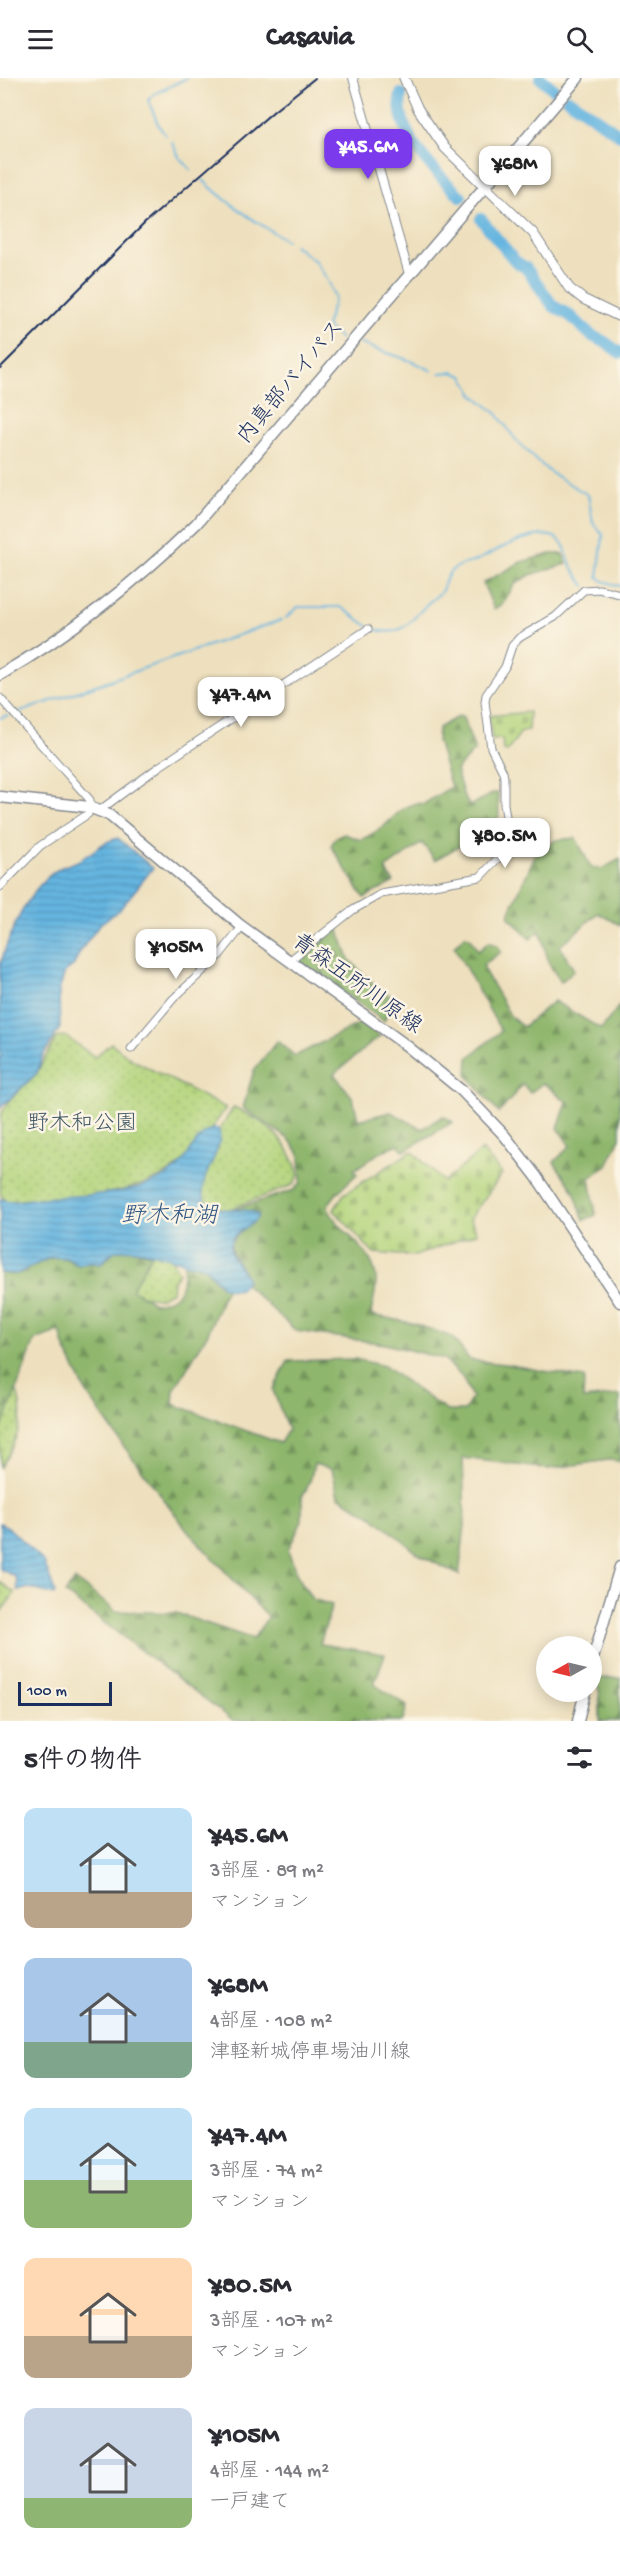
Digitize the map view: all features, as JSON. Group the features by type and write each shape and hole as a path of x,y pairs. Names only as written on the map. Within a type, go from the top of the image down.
{"main road":[{"path":"404,78 429,127 445,148 533,233 569,288 583,299 620,317"},
{"name":"内真部バイパス","path":"0,675 46,648 100,609 139,577 196,524 578,78"},
{"name":"青森五所川原線","path":"0,797 94,808 127,829 242,927 442,1073 478,1106 505,1136 536,1176 620,1302"},
{"path":"600,1636 620,1567"},
{"path":"578,1721 583,1702"}],"street":[{"path":"353,78 409,274"},
{"path":"289,962 353,910 381,894 447,884 480,877 486,872 508,844 509,835 504,804 503,772 491,748 486,695 505,668 512,646 519,638 555,616 578,594 589,588 620,594"},
{"path":"0,887 40,846 94,808 368,629"},
{"path":"0,698 65,770 94,808"},
{"path":"131,1049 173,999 219,956 242,927"}],"green space":[{"path":"551,554 563,554 567,564 530,575 514,585 502,605 494,609 483,583 521,562"},
{"path":"529,712 528,730 520,733 507,752 503,750 502,739 492,740 489,716"},
{"path":"459,716 463,718 475,750 456,770 464,797 470,806 493,793 498,793 499,816 490,828 435,860 422,843 385,869 394,882 364,898 331,846 335,838 344,834 361,840 383,827 406,807 424,804 451,787 437,741 438,728"},
{"path":"576,838 591,867 602,869 620,859 620,925 598,913 560,946 574,970 561,982 549,964 540,931 530,939 508,916 536,853 556,840"},
{"path":"338,928 349,959 366,977 397,1001 389,1009 384,1021 298,962"},
{"path":"465,936 469,937 478,951 489,942 498,946 501,952 484,964 484,970 511,1017 523,1027 554,1001 601,1029 620,1005 620,1138 607,1165 590,1178 596,1215 584,1220 574,1191 554,1162 570,1146 558,1128 567,1102 543,1083 530,1093 523,1084 499,1113 467,1075 468,1058 501,1031 454,947"},
{"path":"360,1023 380,1036 334,1074 353,1098 358,1120 391,1112 422,1129 443,1116 453,1122 404,1151 398,1144 379,1153 354,1170 357,1174 327,1206 332,1216 369,1257 376,1278 371,1315 412,1323 452,1337 470,1360 584,1378 583,1399 620,1395 620,1461 608,1460 548,1469 463,1458 465,1525 459,1575 420,1555 373,1517 338,1496 332,1469 314,1464 310,1482 302,1497 302,1521 288,1550 297,1575 312,1599 332,1605 320,1644 385,1654 374,1684 407,1706 403,1721 234,1721 65,1593 75,1580 116,1611 176,1613 253,1639 268,1617 191,1535 122,1444 85,1390 64,1346 60,1331 35,1340 0,1433 0,1273 19,1273 47,1260 60,1257 75,1264 103,1263 114,1251 130,1249 152,1254 132,1289 154,1303 171,1298 179,1291 183,1280 184,1263 204,1267 226,1289 208,1333 174,1390 173,1404 280,1443 288,1430 273,1390 288,1361 355,1359 384,1366 447,1411 465,1411 472,1397 462,1377 444,1359 385,1344 296,1331 245,1284 244,1274 231,1248 231,1241 245,1228 250,1211 232,1210 294,1190 301,1182 300,1155 290,1140 243,1108 254,1070 277,1041 295,1056"},
{"name":"野木和公園","path":"65,1036 95,1057 111,1043 133,1060 226,1108 183,1162 145,1184 99,1194 6,1201 0,1194 1,1114 10,1100 37,1073 56,1038"},
{"path":"234,1107 257,1119 275,1133 289,1151 299,1175 293,1185 227,1210 210,1204 196,1192 210,1165 219,1130"},
{"path":"482,1150 502,1174 470,1218 477,1233 415,1256 373,1253 334,1210 344,1194 412,1151 444,1182"},
{"path":"136,1248 170,1256 179,1273 173,1280 172,1291 158,1298 95,1291 0,1304 0,1273"},
{"path":"0,1355 15,1385 21,1411 16,1437 0,1467"},
{"path":"0,1582 15,1593 0,1613"},
{"path":"602,1678 620,1678 620,1721 600,1721"}],"water":[{"path":"118,838 153,868 120,909 100,924 81,950 74,965 65,972 59,991 60,1028 43,1055 37,1073 0,1108 0,966 15,925 30,898 49,876"},
{"name":"野木和湖","path":"216,1128 219,1130 220,1138 204,1184 205,1201 217,1208 244,1210 258,1215 253,1223 237,1233 231,1241 232,1256 247,1280 240,1289 227,1289 201,1266 129,1249 113,1252 100,1264 89,1262 78,1265 68,1258 51,1257 17,1274 0,1273 0,1199 15,1201 93,1195 144,1186 175,1170 198,1140 209,1130"},
{"path":"0,1523 9,1528 44,1562 55,1592 54,1595 29,1588 18,1591 16,1577 0,1569"}],"waterway":[{"path":"166,136 148,100 154,94 187,78"},
{"path":"540,78 555,90"},
{"path":"401,94 401,109 410,137 429,164 461,197"},
{"path":"568,99 620,135"},
{"path":"172,142 179,157 191,170"},
{"path":"203,180 243,213 286,240"},
{"path":"481,219 515,261 526,268 553,306 569,315 592,336 620,353"},
{"path":"294,245 315,261 328,280 335,298 326,326 341,339"},
{"path":"359,343 432,371"},
{"path":"440,373 453,372 463,376 474,395 497,414 516,440 536,460 551,473 588,495 593,523 603,535 598,577 603,581 620,586"},
{"path":"374,629 391,632 405,627 441,592 447,576 454,568 476,561 529,537 550,536 561,541 572,566 585,586"},
{"path":"594,592 620,599"},
{"path":"286,618 298,607 341,607 368,626"},
{"path":"17,713 281,620"},
{"path":"0,718 9,715"}],"railway":[{"path":"0,368 145,223 315,78"}]}
